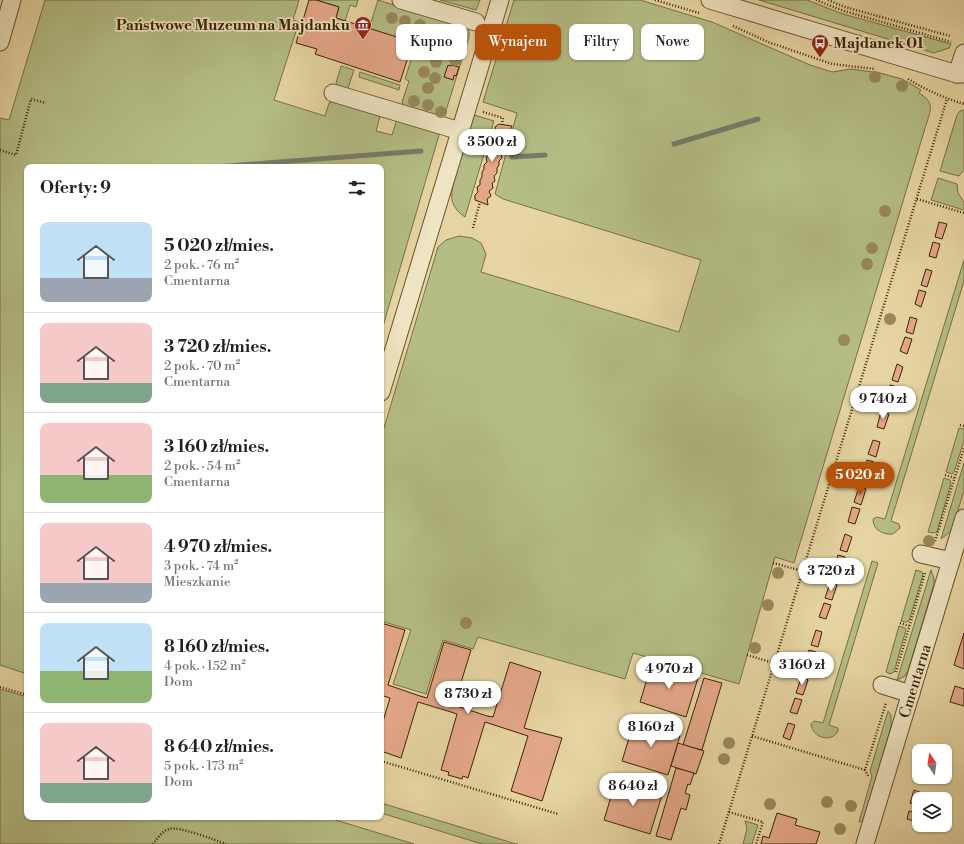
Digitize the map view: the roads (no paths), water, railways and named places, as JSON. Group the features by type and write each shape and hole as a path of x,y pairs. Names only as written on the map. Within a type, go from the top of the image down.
{"street":[{"path":"0,42 12,0"},
{"path":"401,0 476,22"},
{"path":"384,382 500,0"},
{"path":"708,8 962,76 961,48"},
{"path":"333,93 460,131"},
{"name":"Cmentarna","path":"865,844 964,518"},
{"path":"926,555 951,561"},
{"path":"886,686 911,694"}],"waterway":[{"path":"674,144 758,119"},
{"path":"254,164 421,151"},
{"path":"512,157 545,155"}],"place":[{"name":"Państwowe Muzeum na Majdanku","path":"363,40"},
{"name":"Majdanek 01","path":"820,58"}]}
